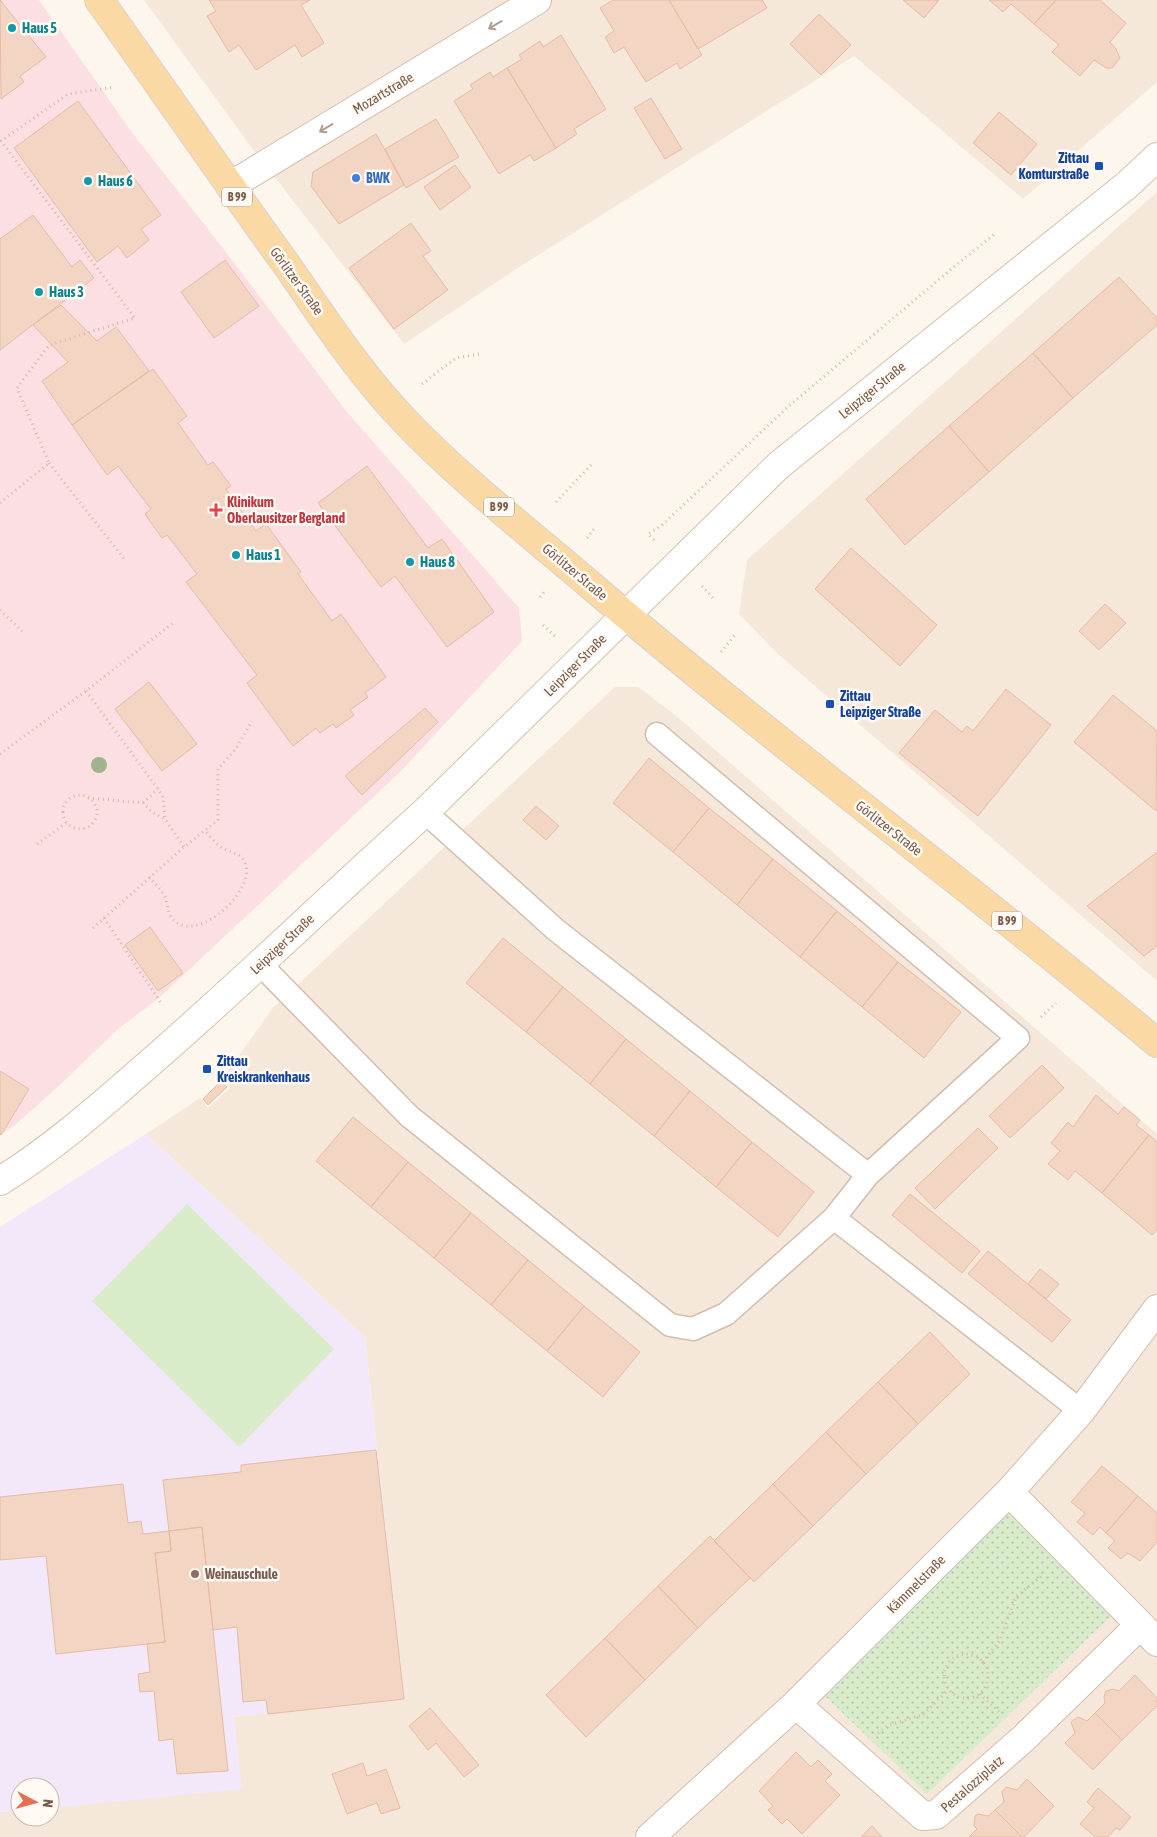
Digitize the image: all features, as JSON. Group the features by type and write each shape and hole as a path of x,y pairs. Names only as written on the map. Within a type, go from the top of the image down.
{"main road":[{"name":"Görlitzer Straße","path":"99,0 378,392 442,458 625,615 855,801 1074,974 1157,1043"}],"street":[{"name":"Mozartstraße","path":"230,186 537,0"},
{"name":"Leipziger Straße","path":"0,1181 58,1142 261,965 425,812 779,465 1127,185 1157,157"},
{"name":"Kämmelstraße","path":"650,1837 796,1704 1009,1492 1081,1410 1157,1309"},
{"path":"1009,1492 1148,1634"},
{"name":"Pestalozziplatz","path":"796,1704 923,1816 936,1816 1024,1738 1148,1634"}],"lane":[{"path":"261,965 409,1116 670,1325 693,1329 726,1314 834,1218 868,1175 1018,1038 657,734"},
{"path":"425,812 556,930 868,1175"},
{"path":"834,1218 1081,1410"}],"path":[{"path":"114,87 68,94 0,141 135,318 49,345 18,388 49,463 125,560"},
{"path":"648,534 661,526 789,406 996,233"},
{"path":"422,384 456,358 480,354"},
{"path":"0,503 49,463"},
{"path":"556,502 591,464"},
{"path":"0,610 24,633"},
{"path":"0,754 86,691 173,622"},
{"path":"86,691 163,797 164,819"},
{"path":"93,928 149,877 218,820 218,770 235,750 252,721"},
{"path":"143,803 158,789"},
{"path":"88,798 92,802 96,817 90,826 80,829 75,828 66,822 63,812 67,801 78,796 143,803 152,812 164,819 184,847"},
{"path":"37,844 66,822"},
{"path":"149,877 164,895 169,914 178,924 185,926 201,925 219,913 239,894 246,880 247,872 242,858 238,854 224,849 205,830"},
{"path":"104,918 161,1003"},
{"path":"983,1662 1000,1640 1016,1597 1069,1554"},
{"path":"970,1654 978,1656 983,1662 988,1675 988,1682 980,1694 974,1697 960,1698 948,1690 943,1676 949,1661 955,1656 970,1654"},
{"path":"851,1753 889,1725 923,1715 948,1690"}],"shaded area":[{"name":"Klinikum Oberlausitzer Bergland","path":"0,0 39,0 133,134 219,243 347,412 519,608 522,641 399,773 159,998 118,1029 61,1084 15,1125 0,1135"},
{"path":"144,0 1157,0 1157,82 1023,199 854,56 516,269 404,344 246,140"},
{"path":"1157,192 1157,981 778,654 739,614 747,560"},
{"path":"615,687 638,687 675,715 1157,1134 1157,1837 0,1837 0,1812 10,1811 10,1827 60,1827 60,1803 233,1717 404,1699 365,1337 146,1134 200,1098 208,1108 230,1088 222,1079 273,1008"},
{"name":"Weinauschule","path":"146,1134 365,1337 404,1699 234,1717 242,1789 60,1807 60,1777 10,1777 10,1811 0,1812 0,1227"}],"green space":[{"path":"187,1204 334,1349 239,1447 92,1301"},
{"path":"1006,1508 1116,1611 927,1794 824,1695"}],"building":[{"name":"Haus 5","path":"0,0 46,57 20,76 24,82 1,99"},
{"path":"209,0 310,0 301,5 324,43 302,57 295,45 256,70 239,45 229,52 207,16 216,11"},
{"path":"613,0 669,0 702,55 680,69 677,63 646,82 624,47 614,53 605,37 614,31 600,8"},
{"path":"669,0 762,0 767,8 698,49"},
{"path":"903,0 939,0 924,18"},
{"path":"989,0 1056,0 1034,24 1011,4 1003,12"},
{"path":"1056,0 1100,0 1126,23 1110,42 1120,58 1112,68 1106,68 1094,60 1080,76 1052,52 1059,45 1034,24"},
{"path":"819,14 851,45 821,75 790,44"},
{"path":"561,35 606,109 574,129 577,134 556,148 507,68 522,59 519,55 540,41 543,47"},
{"path":"507,68 556,148 534,161 530,155 499,174 454,101 473,89 470,85 490,72 493,77"},
{"path":"651,98 682,149 665,159 634,108"},
{"name":"Haus 6","path":"78,101 161,215 141,229 149,240 127,258 118,246 97,262 14,148"},
{"path":"999,112 1037,144 1011,175 973,143"},
{"path":"436,119 459,157 406,188 385,149"},
{"name":"BWK","path":"376,134 404,185 339,224 311,186 313,172"},
{"path":"455,165 471,187 440,210 424,187"},
{"name":"Haus 3","path":"33,215 72,267 80,260 94,278 0,350 0,239"},
{"path":"411,223 431,251 423,256 448,290 394,329 349,268"},
{"path":"225,260 259,306 214,338 181,292"},
{"path":"1119,277 1157,318 1157,325 1073,398 1033,353"},
{"path":"61,305 97,341 116,327 149,371 72,425 42,381 68,362 33,325"},
{"path":"1033,353 1073,398 989,472 949,426"},
{"name":"Haus 1","path":"153,369 187,416 178,423 208,465 213,462 231,486 226,489 256,531 266,524 301,572 298,574 332,621 341,614 386,677 365,693 368,697 350,710 354,715 336,728 333,724 320,733 316,728 293,746 247,683 257,675 186,582 197,574 167,535 162,538 145,514 151,509 118,466 107,475 72,425"},
{"path":"949,426 989,472 905,545 866,499"},
{"name":"Haus 8","path":"367,466 428,548 442,539 494,612 447,647 395,576 381,587 318,503"},
{"path":"851,548 937,625 900,666 815,589"},
{"path":"1105,604 1126,623 1099,650 1079,631"},
{"path":"149,682 197,744 162,771 115,709"},
{"path":"1006,689 1051,725 978,816 899,753 935,710 962,732 967,726 973,731"},
{"path":"1113,695 1157,731 1156,811 1074,742"},
{"path":"425,708 438,722 362,795 345,776"},
{"path":"649,758 709,808 673,852 613,803"},
{"path":"536,806 559,826 546,840 523,820"},
{"path":"709,808 773,859 737,905 673,852"},
{"path":"1157,852 1157,946 1144,956 1087,906"},
{"path":"773,859 837,911 800,957 737,905"},
{"path":"837,911 898,962 862,1007 800,957"},
{"path":"150,927 183,973 158,991 125,945"},
{"path":"503,938 563,987 526,1032 466,983"},
{"path":"898,962 961,1012 924,1058 862,1007"},
{"path":"563,987 626,1039 590,1084 526,1032"},
{"path":"626,1039 690,1091 654,1136 590,1084"},
{"path":"1042,1065 1064,1088 1010,1138 989,1116"},
{"path":"0,1071 29,1089 1,1135 0,1134"},
{"path":"221,1081 227,1087 208,1105 203,1099"},
{"path":"690,1091 752,1142 716,1187 654,1136"},
{"path":"1096,1095 1118,1114 1124,1107 1140,1120 1136,1125 1149,1135 1102,1193 1075,1171 1068,1180 1048,1164 1060,1151 1051,1143 1068,1122 1073,1127"},
{"path":"353,1117 408,1162 371,1207 316,1161"},
{"path":"978,1128 998,1148 935,1209 915,1188"},
{"path":"1149,1135 1157,1142 1157,1230 1152,1235 1102,1193"},
{"path":"752,1142 814,1192 778,1237 716,1187"},
{"path":"408,1162 471,1213 434,1258 371,1207"},
{"path":"910,1194 980,1251 962,1273 892,1215"},
{"path":"471,1213 528,1260 491,1305 434,1258"},
{"path":"988,1251 1071,1320 1052,1342 968,1274"},
{"path":"528,1260 584,1306 547,1351 491,1305"},
{"path":"1040,1269 1059,1284 1046,1299 1028,1284"},
{"path":"584,1306 640,1352 603,1397 547,1351"},
{"path":"930,1332 970,1374 918,1424 878,1382"},
{"path":"878,1382 918,1424 866,1474 826,1432"},
{"path":"826,1432 866,1474 813,1526 773,1484"},
{"path":"376,1450 404,1699 268,1714 266,1700 243,1702 237,1627 213,1630 202,1527 169,1531 163,1480 241,1472 241,1465"},
{"path":"1102,1466 1138,1496 1106,1533 1100,1527 1093,1535 1077,1522 1085,1513 1071,1502"},
{"path":"123,1484 128,1523 141,1521 143,1534 169,1531 171,1551 155,1553 165,1642 56,1654 46,1556 0,1560 0,1497"},
{"path":"773,1484 813,1526 754,1582 714,1541"},
{"path":"1138,1496 1157,1513 1157,1542 1140,1561 1128,1553 1121,1559 1108,1548 1115,1541 1106,1533"},
{"path":"202,1527 228,1771 177,1774 173,1739 159,1741 154,1691 140,1692 138,1674 150,1672 147,1644 165,1642 155,1553 171,1551 169,1531"},
{"path":"710,1536 750,1578 698,1628 658,1586"},
{"path":"658,1586 698,1628 645,1680 605,1638"},
{"path":"605,1638 645,1680 586,1737 546,1695"},
{"path":"1135,1675 1157,1698 1157,1706 1122,1740 1095,1713 1105,1703 1106,1691 1113,1689 1119,1691"},
{"path":"430,1708 479,1765 464,1777 436,1743 428,1750 409,1726"},
{"path":"1095,1713 1122,1740 1093,1770 1065,1743 1075,1733 1071,1722 1078,1717 1087,1721"},
{"path":"796,1752 811,1767 818,1760 832,1774 825,1781 840,1795 802,1834 787,1819 782,1824 768,1810 773,1806 759,1791"},
{"path":"363,1763 367,1776 386,1769 400,1808 381,1814 377,1803 347,1814 332,1774"},
{"path":"1027,1779 1054,1806 1022,1837 995,1810 1004,1802 1002,1792 1006,1787 1017,1790"},
{"path":"1098,1788 1131,1817 1120,1830 1116,1828 1108,1837 1096,1837 1080,1824 1094,1808 1087,1802"},
{"path":"995,1810 1022,1837 969,1837 977,1829 974,1826 975,1816 978,1814 988,1816"},
{"path":"872,1826 882,1837 861,1837"}],"place":[{"name":"Haus 5","path":"12,28"},
{"name":"Zittau Komturstraße","path":"1099,166"},
{"name":"BWK","path":"356,178"},
{"name":"Haus 6","path":"88,181"},
{"name":"Haus 3","path":"39,292"},
{"name":"Klinikum Oberlausitzer Bergland","path":"216,510"},
{"name":"Haus 1","path":"236,555"},
{"name":"Haus 8","path":"410,562"},
{"name":"Zittau Leipziger Straße","path":"830,704"},
{"name":"Zittau Kreiskrankenhaus","path":"207,1069"},
{"name":"Weinauschule","path":"195,1574"}]}
